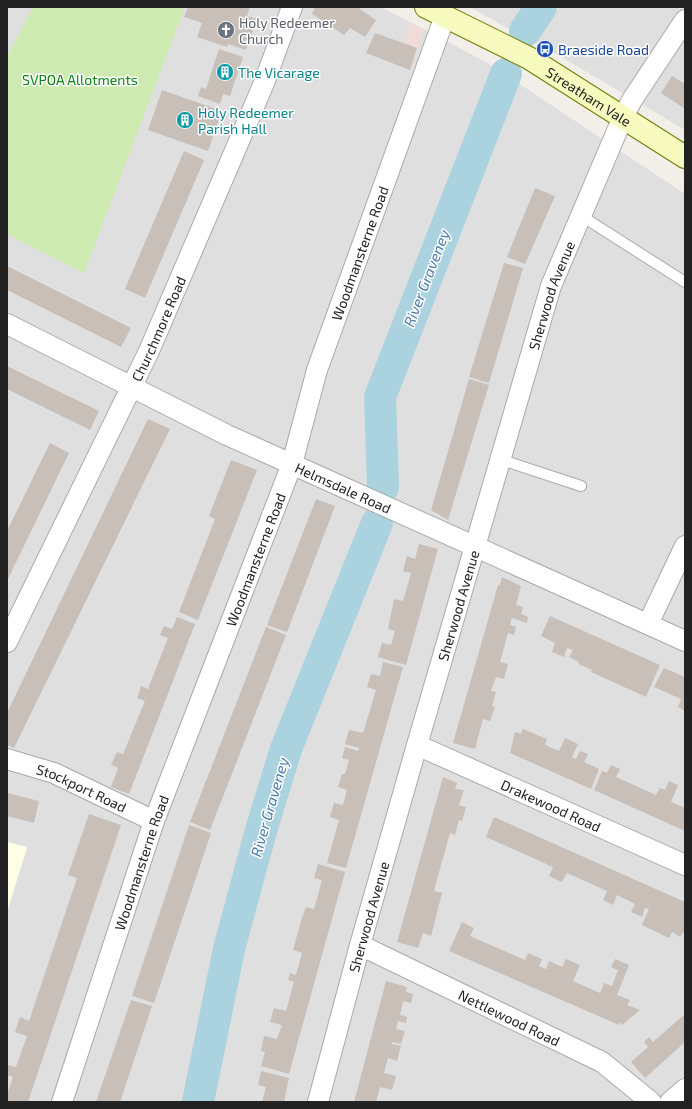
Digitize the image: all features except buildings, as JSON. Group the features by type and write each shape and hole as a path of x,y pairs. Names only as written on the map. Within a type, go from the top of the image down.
{"main road":[{"name":"Streatham Vale","path":"435,12 529,58 685,157"}],"street":[{"name":"Churchmore Road","path":"7,642 149,351 264,83 292,7"},
{"name":"Woodmansterne Road","path":"62,1102 154,821 292,464 317,370 435,12"},
{"path":"623,117 632,100 685,20"},
{"name":"Sherwood Avenue","path":"318,1102 360,945 417,745 499,459 551,286 623,117"},
{"name":"Helmsdale Road","path":"7,324 227,435 685,641"},
{"path":"648,624 685,546"},
{"name":"Drakewood Road","path":"417,745 685,865"},
{"name":"Stockport Road","path":"7,759 54,773 154,821"},
{"name":"Nettlewood Road","path":"360,945 602,1062 651,1102"},
{"path":"670,1102 685,1089"}],"lane":[{"path":"580,216 685,282"},
{"path":"499,459 581,486"}],"shaded area":[{"path":"7,7 381,7 488,63 685,194 685,1102 7,1102 7,912 27,848 7,842"},
{"path":"470,7 527,7 511,30"},
{"path":"559,7 685,7 685,130 536,42"},
{"path":"411,23 424,29 410,70 396,65"},
{"path":"7,842 27,847 7,912"}],"green space":[{"name":"SVPOA Allotments","path":"33,7 185,7 84,273 7,234 7,57"}],"waterway":[{"name":"River Graveney","path":"525,31 541,7"},
{"name":"River Graveney","path":"383,487 380,397 506,74"},
{"name":"River Graveney","path":"198,1102 229,949 262,827 286,749 377,523"}],"place":[{"name":"Holy Redeemer Church","path":"226,30"},
{"name":"Braeside Road","path":"545,49"},
{"name":"The Vicarage","path":"225,72"},
{"name":"Holy Redeemer Parish Hall","path":"185,120"}]}
